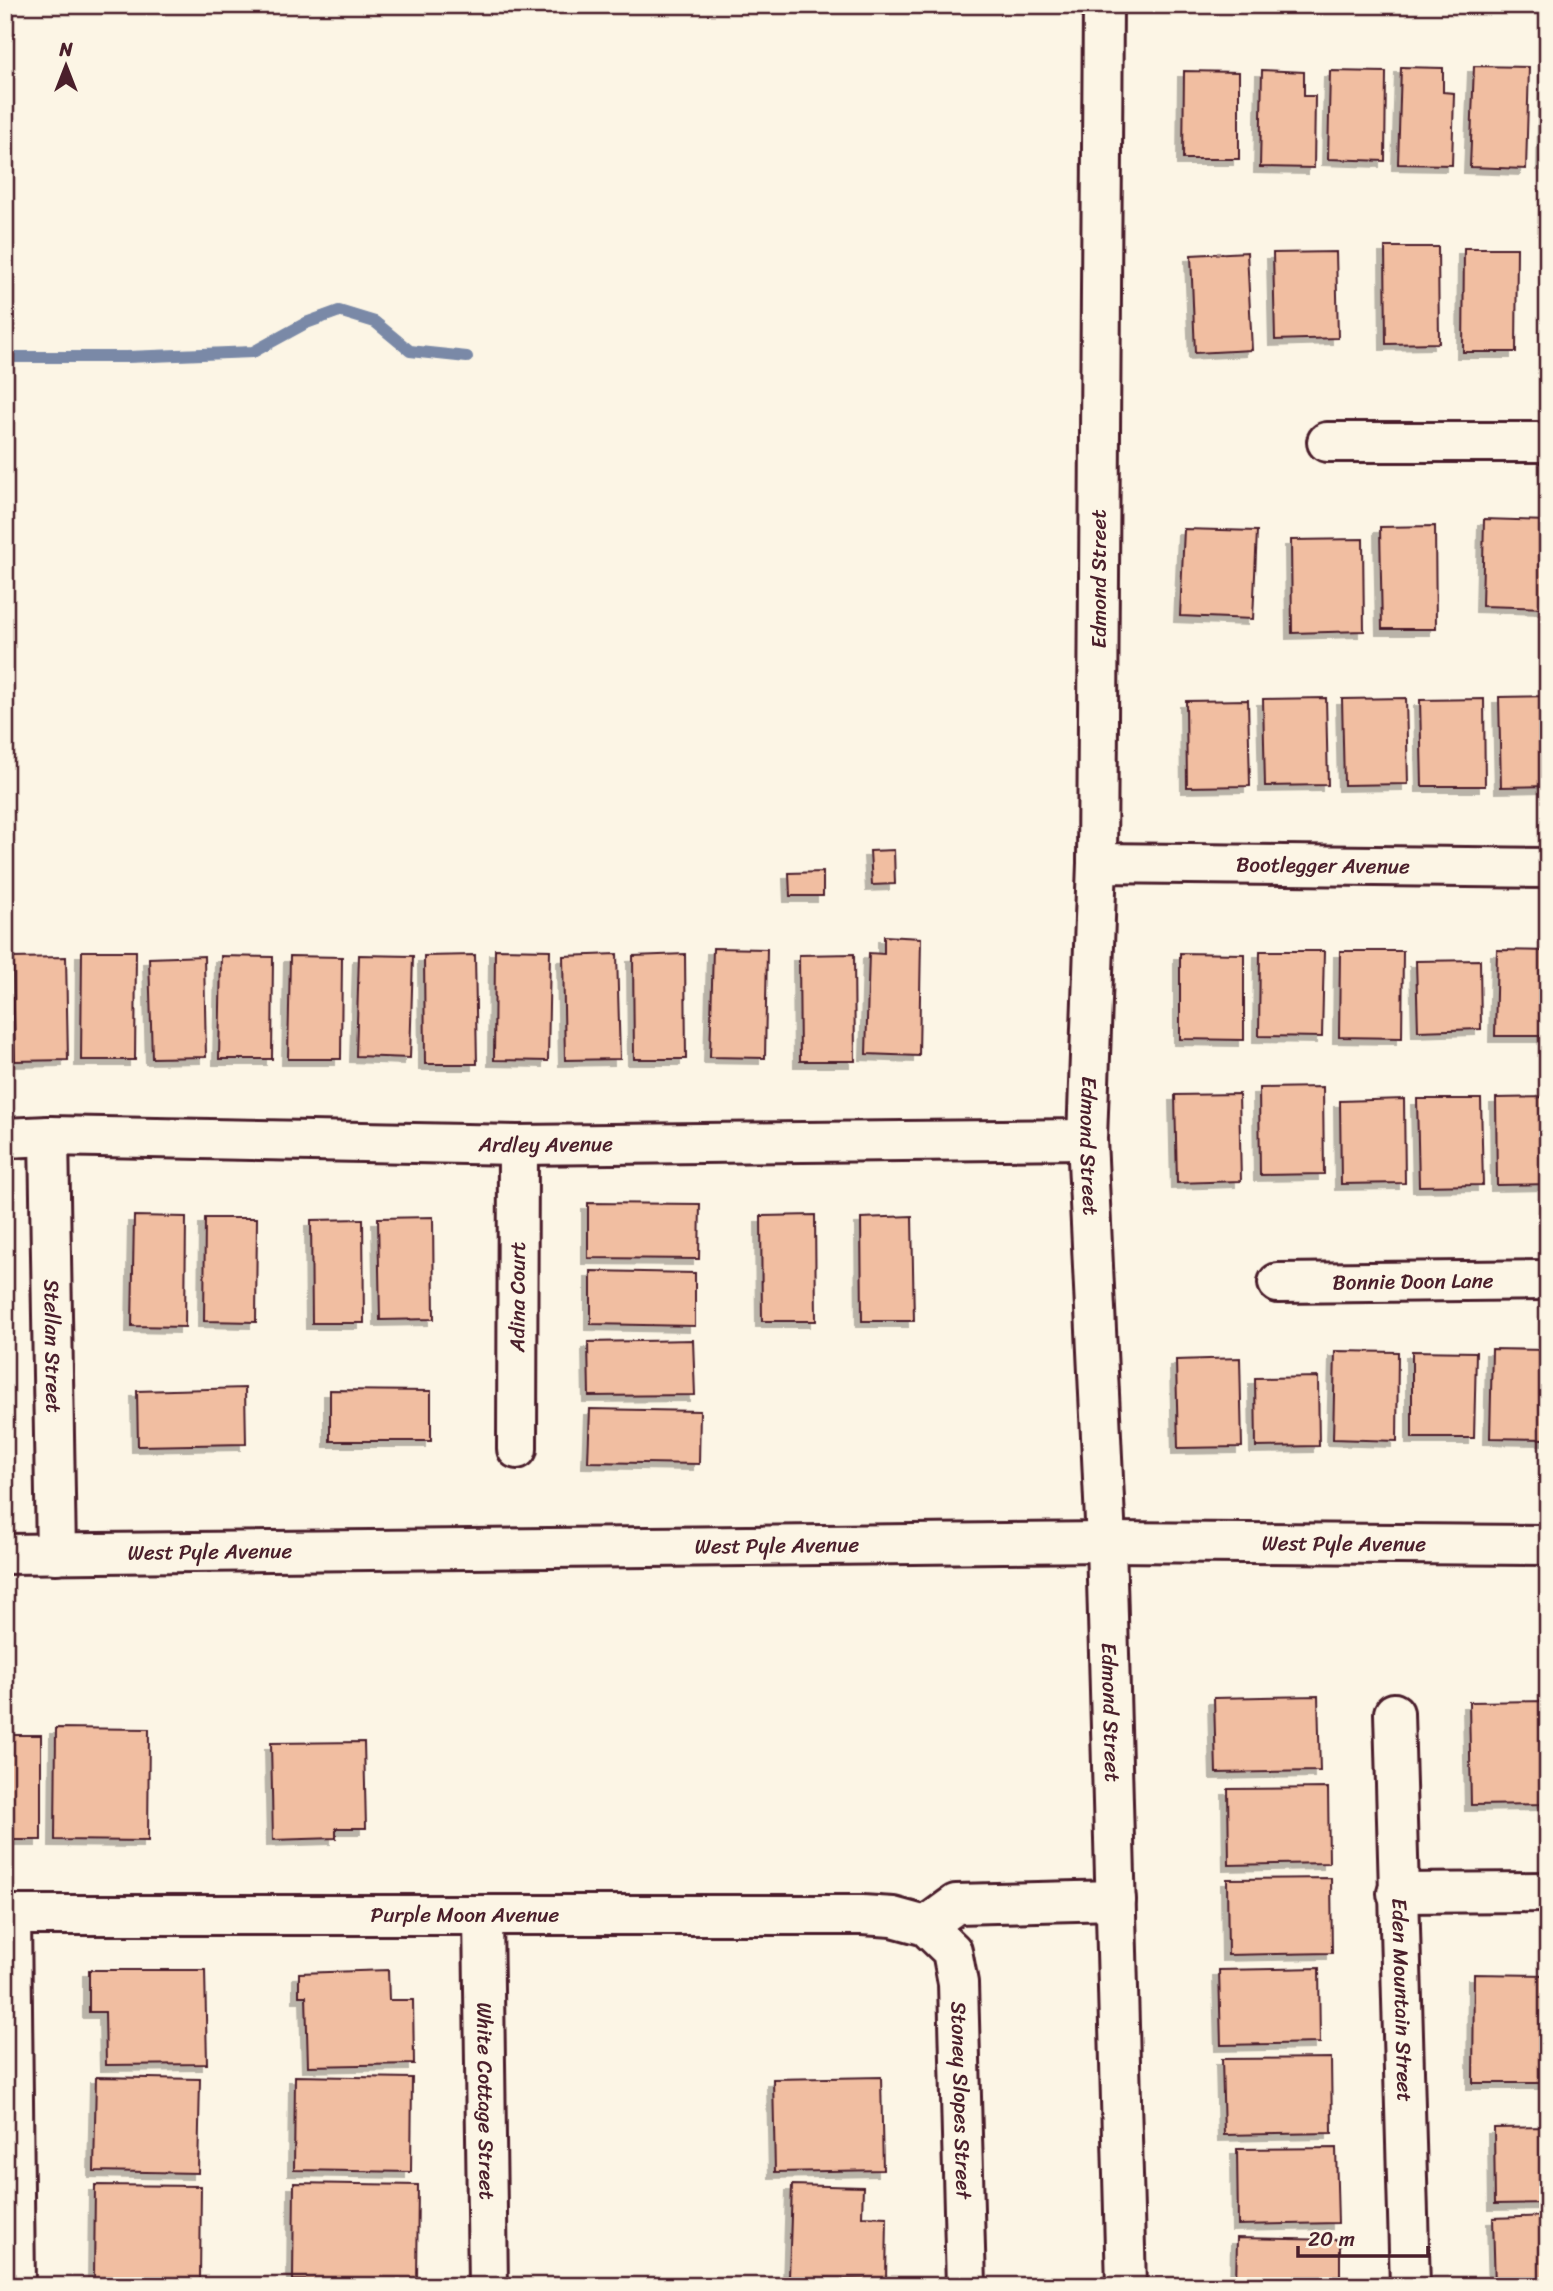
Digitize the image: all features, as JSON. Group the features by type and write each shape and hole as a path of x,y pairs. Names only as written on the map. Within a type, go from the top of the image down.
{"street":[{"name":"Edmond Street","path":"1103,5 1097,863 1087,1139 1106,1542 1126,2286"},
{"path":"1327,442 1548,442"},
{"name":"Bootlegger Avenue","path":"1097,863 1548,868"},
{"name":"Ardley Avenue","path":"5,1138 49,1136 518,1145 1087,1139"},
{"name":"Stellan Street","path":"49,1136 56,1554"},
{"name":"Adina Court","path":"517,1449 518,1145"},
{"name":"Bonnie Doon Lane","path":"1278,1283 1548,1280"},
{"name":"West Pyle Avenue","path":"5,1554 1106,1542 1548,1545"},
{"name":"Eden Mountain Street","path":"1394,1713 1410,2286"},
{"path":"1397,1893 1548,1892"},
{"path":"926,1926 956,1904 1116,1900"},
{"path":"8,1916 15,2286"},
{"name":"Purple Moon Avenue","path":"8,1916 862,1916 893,1917 926,1926"},
{"name":"White Cottage Street","path":"483,1916 488,2286"},
{"name":"Stoney Slopes Street","path":"926,1926 952,1951 958,1983 965,2286"}],"building":[{"path":"1474,66 1529,67 1526,169 1470,167"},
{"path":"1401,67 1443,68 1443,92 1454,93 1452,165 1398,164"},
{"path":"1545,67 1548,67 1548,164 1543,164"},
{"path":"1262,70 1304,72 1304,96 1315,96 1314,168 1260,167"},
{"path":"1184,71 1239,72 1239,159 1183,159"},
{"path":"1330,71 1386,72 1385,161 1328,159"},
{"path":"1385,247 1438,247 1439,343 1386,344"},
{"path":"1464,248 1517,248 1516,352 1463,352"},
{"path":"1247,252 1252,350 1195,353 1191,255"},
{"path":"1336,252 1338,338 1275,340 1273,253"},
{"path":"1484,519 1548,521 1545,608 1482,606"},
{"path":"1435,526 1436,629 1382,629 1380,527"},
{"path":"1184,529 1257,531 1253,619 1180,616"},
{"path":"1363,539 1364,631 1292,633 1291,540"},
{"path":"1548,696 1548,786 1501,787 1499,697"},
{"path":"1326,698 1328,785 1265,786 1263,699"},
{"path":"1406,698 1408,784 1344,785 1342,699"},
{"path":"1484,699 1485,786 1422,786 1420,700"},
{"path":"1248,700 1250,786 1187,787 1186,701"},
{"path":"894,850 895,884 872,885 870,851"},
{"path":"823,872 823,896 790,896 789,873"},
{"path":"884,936 921,938 919,1056 866,1054 869,953 884,954"},
{"path":"713,948 767,949 765,1058 710,1057"},
{"path":"495,949 550,950 548,1061 494,1060"},
{"path":"1497,950 1548,951 1548,1036 1495,1036"},
{"path":"82,951 136,951 135,1060 81,1060"},
{"path":"1260,951 1324,951 1322,1037 1259,1036"},
{"path":"1340,951 1403,951 1402,1038 1339,1037"},
{"path":"1180,953 1244,954 1244,1040 1180,1039"},
{"path":"617,954 620,1059 565,1060 563,956"},
{"path":"685,954 686,1059 634,1059 633,956"},
{"path":"854,954 855,1061 800,1061 799,955"},
{"path":"359,955 413,956 410,1058 356,1056"},
{"path":"475,955 477,1064 425,1064 424,956"},
{"path":"204,956 206,1057 152,1058 149,958"},
{"path":"221,956 273,957 272,1059 219,1059"},
{"path":"290,956 342,957 341,1059 288,1059"},
{"path":"66,957 68,1060 15,1061 13,958"},
{"path":"1480,960 1481,1029 1418,1031 1416,961"},
{"path":"1323,1087 1324,1174 1260,1175 1259,1088"},
{"path":"1239,1094 1241,1181 1177,1183 1175,1095"},
{"path":"1548,1097 1548,1184 1497,1185 1496,1098"},
{"path":"1404,1099 1405,1183 1341,1184 1340,1101"},
{"path":"1417,1099 1481,1099 1483,1185 1419,1186"},
{"path":"588,1203 700,1204 699,1259 588,1258"},
{"path":"815,1215 816,1321 762,1321 761,1216"},
{"path":"134,1216 186,1217 185,1327 132,1326"},
{"path":"912,1216 914,1321 862,1321 861,1218"},
{"path":"433,1217 434,1319 380,1320 378,1218"},
{"path":"205,1218 257,1218 256,1322 204,1321"},
{"path":"363,1219 364,1323 312,1323 311,1220"},
{"path":"591,1271 695,1273 695,1326 591,1324"},
{"path":"693,1340 695,1395 589,1396 588,1342"},
{"path":"1492,1349 1548,1350 1548,1439 1490,1438"},
{"path":"1335,1351 1398,1352 1397,1441 1333,1439"},
{"path":"1412,1351 1476,1352 1474,1438 1412,1438"},
{"path":"1240,1358 1242,1447 1178,1448 1176,1360"},
{"path":"1318,1377 1319,1446 1256,1447 1255,1378"},
{"path":"245,1388 246,1444 138,1446 137,1391"},
{"path":"330,1390 431,1391 431,1441 330,1441"},
{"path":"590,1409 700,1411 699,1464 588,1462"},
{"path":"1318,1696 1320,1771 1216,1773 1214,1698"},
{"path":"1546,1701 1548,1804 1471,1805 1469,1702"},
{"path":"56,1728 149,1729 148,1841 55,1840"},
{"path":"5,1735 41,1735 41,1840 5,1840"},
{"path":"364,1742 366,1828 336,1828 336,1838 273,1840 271,1743"},
{"path":"1328,1788 1329,1863 1229,1865 1228,1789"},
{"path":"1331,1878 1332,1953 1228,1955 1227,1879"},
{"path":"1319,1968 1320,2043 1221,2045 1219,1970"},
{"path":"89,1970 205,1970 207,2064 106,2065 105,2012 89,2012"},
{"path":"388,1970 389,2000 413,2000 414,2064 308,2066 306,1996 299,1996 299,1973"},
{"path":"1474,1974 1548,1975 1548,2083 1473,2083"},
{"path":"1331,2058 1332,2133 1224,2135 1222,2059"},
{"path":"295,2076 412,2078 411,2172 294,2170"},
{"path":"96,2077 200,2079 198,2173 94,2171"},
{"path":"881,2077 883,2170 775,2172 773,2079"},
{"path":"1548,2127 1548,2203 1495,2204 1494,2128"},
{"path":"1336,2148 1338,2223 1238,2225 1237,2149"},
{"path":"294,2183 418,2185 417,2282 293,2280"},
{"path":"95,2185 201,2186 200,2280 94,2278"},
{"path":"792,2185 863,2187 862,2216 887,2217 886,2280 789,2278"},
{"path":"1548,2216 1548,2286 1495,2286 1493,2218"},
{"path":"1237,2238 1340,2240 1340,2286 1236,2286"}],"waterway":[{"path":"5,357 127,357 253,352 306,323 339,311 375,322 410,351 467,357"}]}
